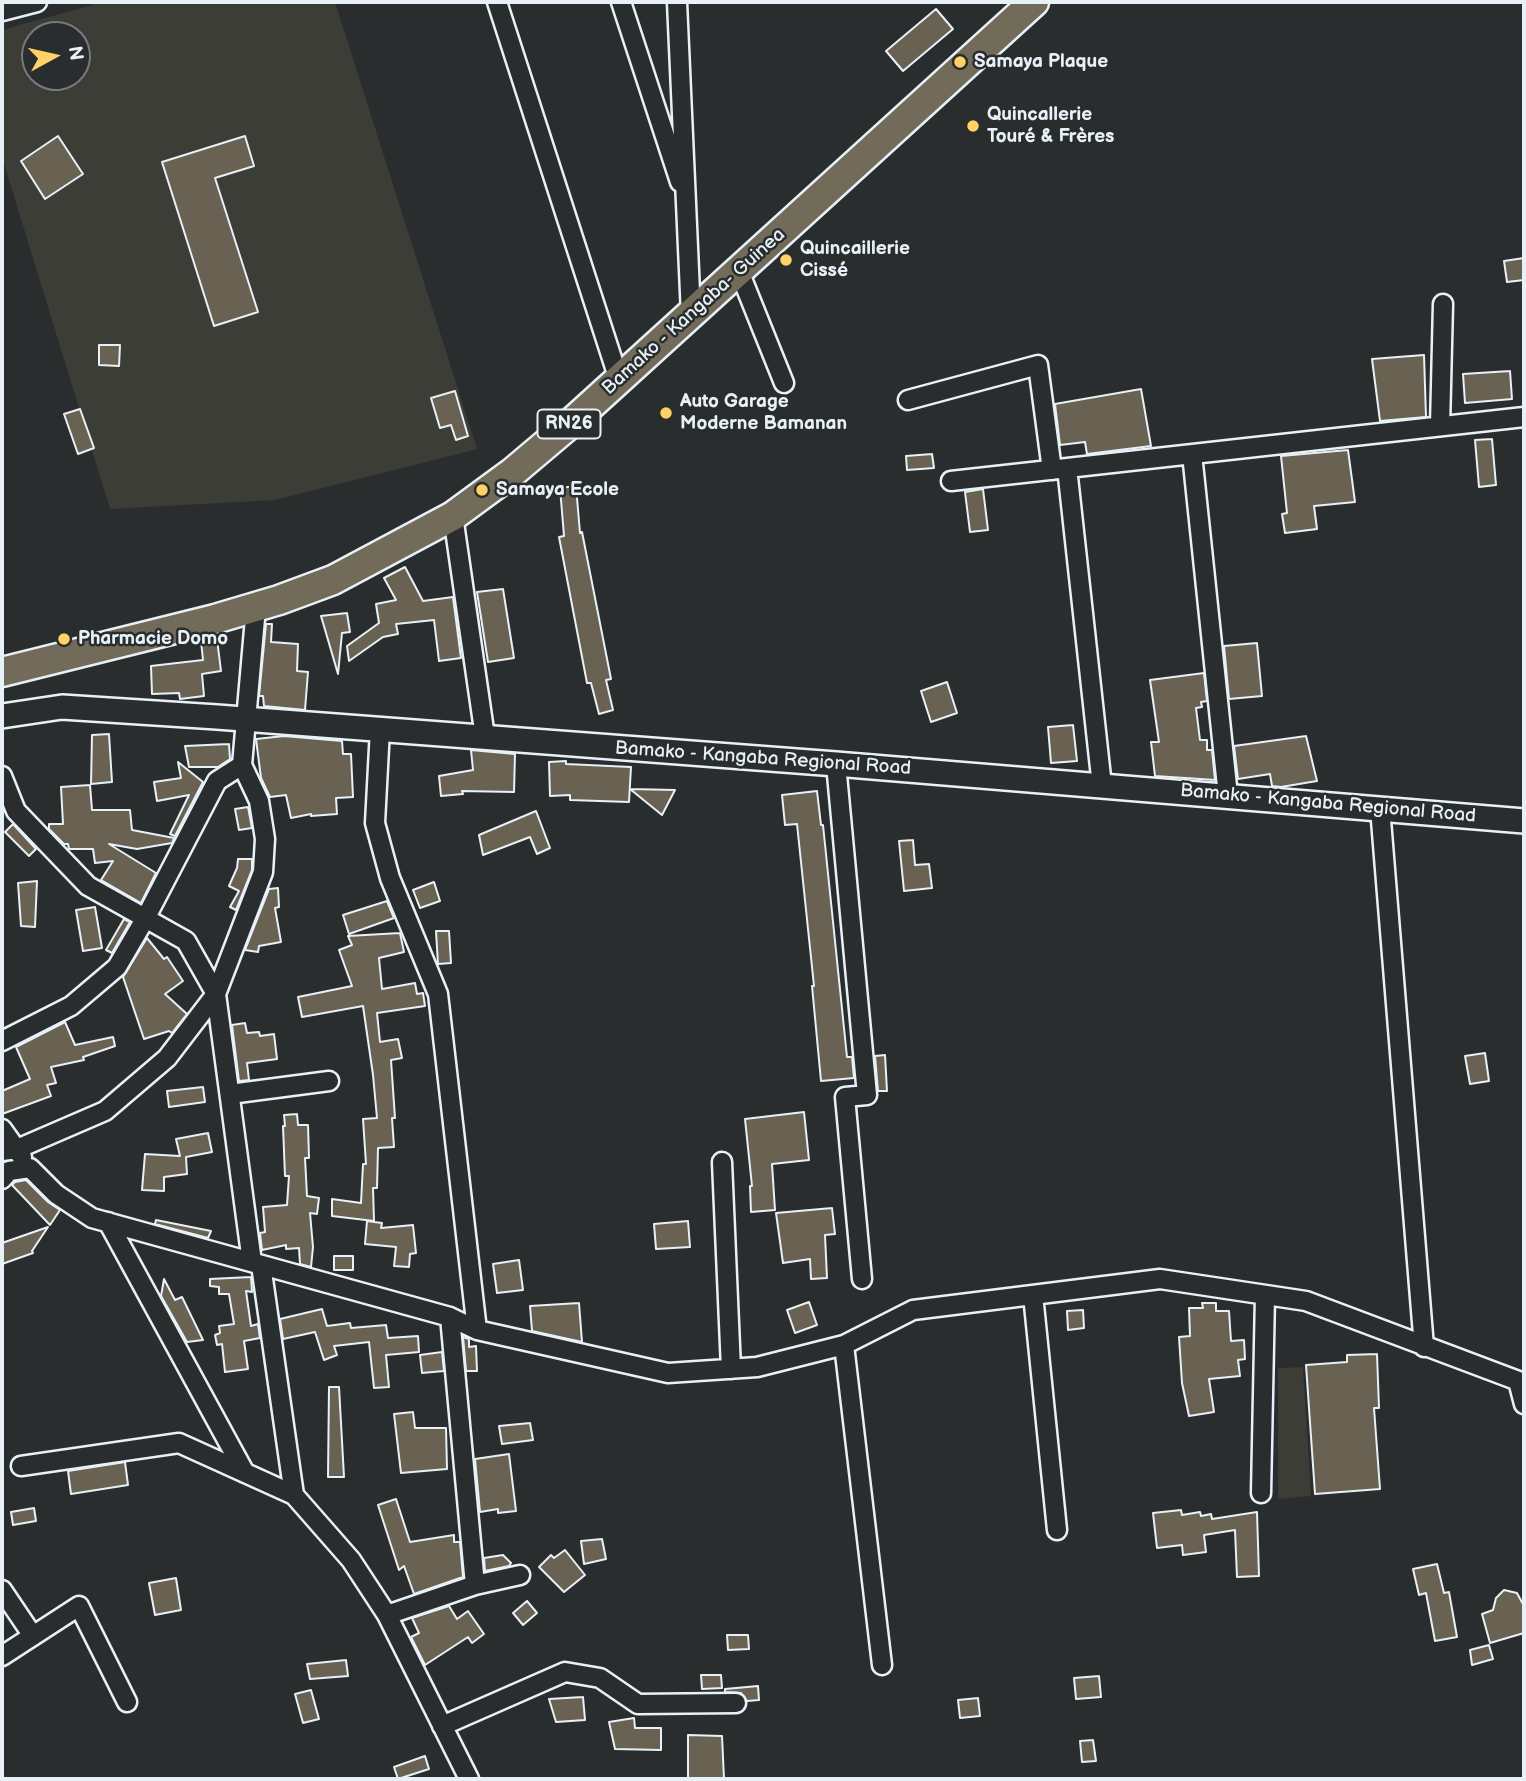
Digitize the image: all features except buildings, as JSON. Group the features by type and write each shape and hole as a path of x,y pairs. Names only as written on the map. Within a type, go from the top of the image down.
{"main road":[{"name":"Bamako - Kangaba- Guinea","path":"2,672 215,620 256,607 333,580 453,516 513,472 619,380 1034,2"}],"street":[{"path":"2,11 37,2"},
{"path":"497,2 619,380"},
{"path":"621,2 687,204"},
{"path":"677,2 691,315"},
{"path":"739,271 784,383"},
{"path":"1440,426 1443,304"},
{"path":"908,400 1038,365 1060,469 1102,786"},
{"path":"951,481 1524,417"},
{"path":"1192,454 1228,796"},
{"path":"453,516 485,737"},
{"path":"9,1150 105,1111 167,1058 216,994 263,872 265,839 260,801 242,765 256,607"},
{"name":"Bamako - Kangaba Regional Road","path":"2,716 62,707 246,719 1524,821"},
{"path":"380,729 375,823 390,878 438,994 477,1330"},
{"path":"836,764 867,1095 845,1097 862,1279"},
{"path":"2,1041 71,1006 117,967 217,781 242,765"},
{"path":"2,776 16,811 88,886 186,941 216,994 294,1495"},
{"path":"1380,808 1424,1347"},
{"path":"230,1094 329,1081"},
{"path":"2,1129 9,1150 56,1194 92,1218 450,1317 477,1330 667,1373 757,1367 844,1345 914,1310 1160,1279 1307,1301 1521,1382 1524,1404"},
{"path":"722,1162 731,1369"},
{"path":"2,1179 9,1171 30,1168"},
{"path":"108,1223 245,1473"},
{"path":"1033,1294 1057,1530"},
{"path":"1261,1493 1265,1295"},
{"path":"450,1317 475,1585"},
{"path":"844,1345 882,1665"},
{"path":"21,1466 179,1443 294,1495 351,1560 387,1615 469,1779"},
{"path":"387,1615 475,1585 520,1575"},
{"path":"2,1590 33,1636"},
{"path":"2,1656 79,1606 127,1702"},
{"path":"442,1726 565,1672 600,1678 638,1704 736,1703"}],"shaded area":[{"path":"103,2 335,2 477,449 275,500 110,509 2,157 2,30 21,25 21,91 91,91 91,21 34,21"},
{"path":"1303,1367 1311,1496 1278,1499 1278,1368"}],"place":[{"name":"Samaya Plaque","path":"960,62"},
{"name":"Quincallerie Touré & Frères","path":"973,126"},
{"name":"Quincaillerie Cissé","path":"786,260"},
{"name":"Auto Garage Moderne Bamanan","path":"666,413"},
{"name":"Samaya Ecole","path":"482,490"},
{"name":"Pharmacie Domo","path":"64,639"}]}
